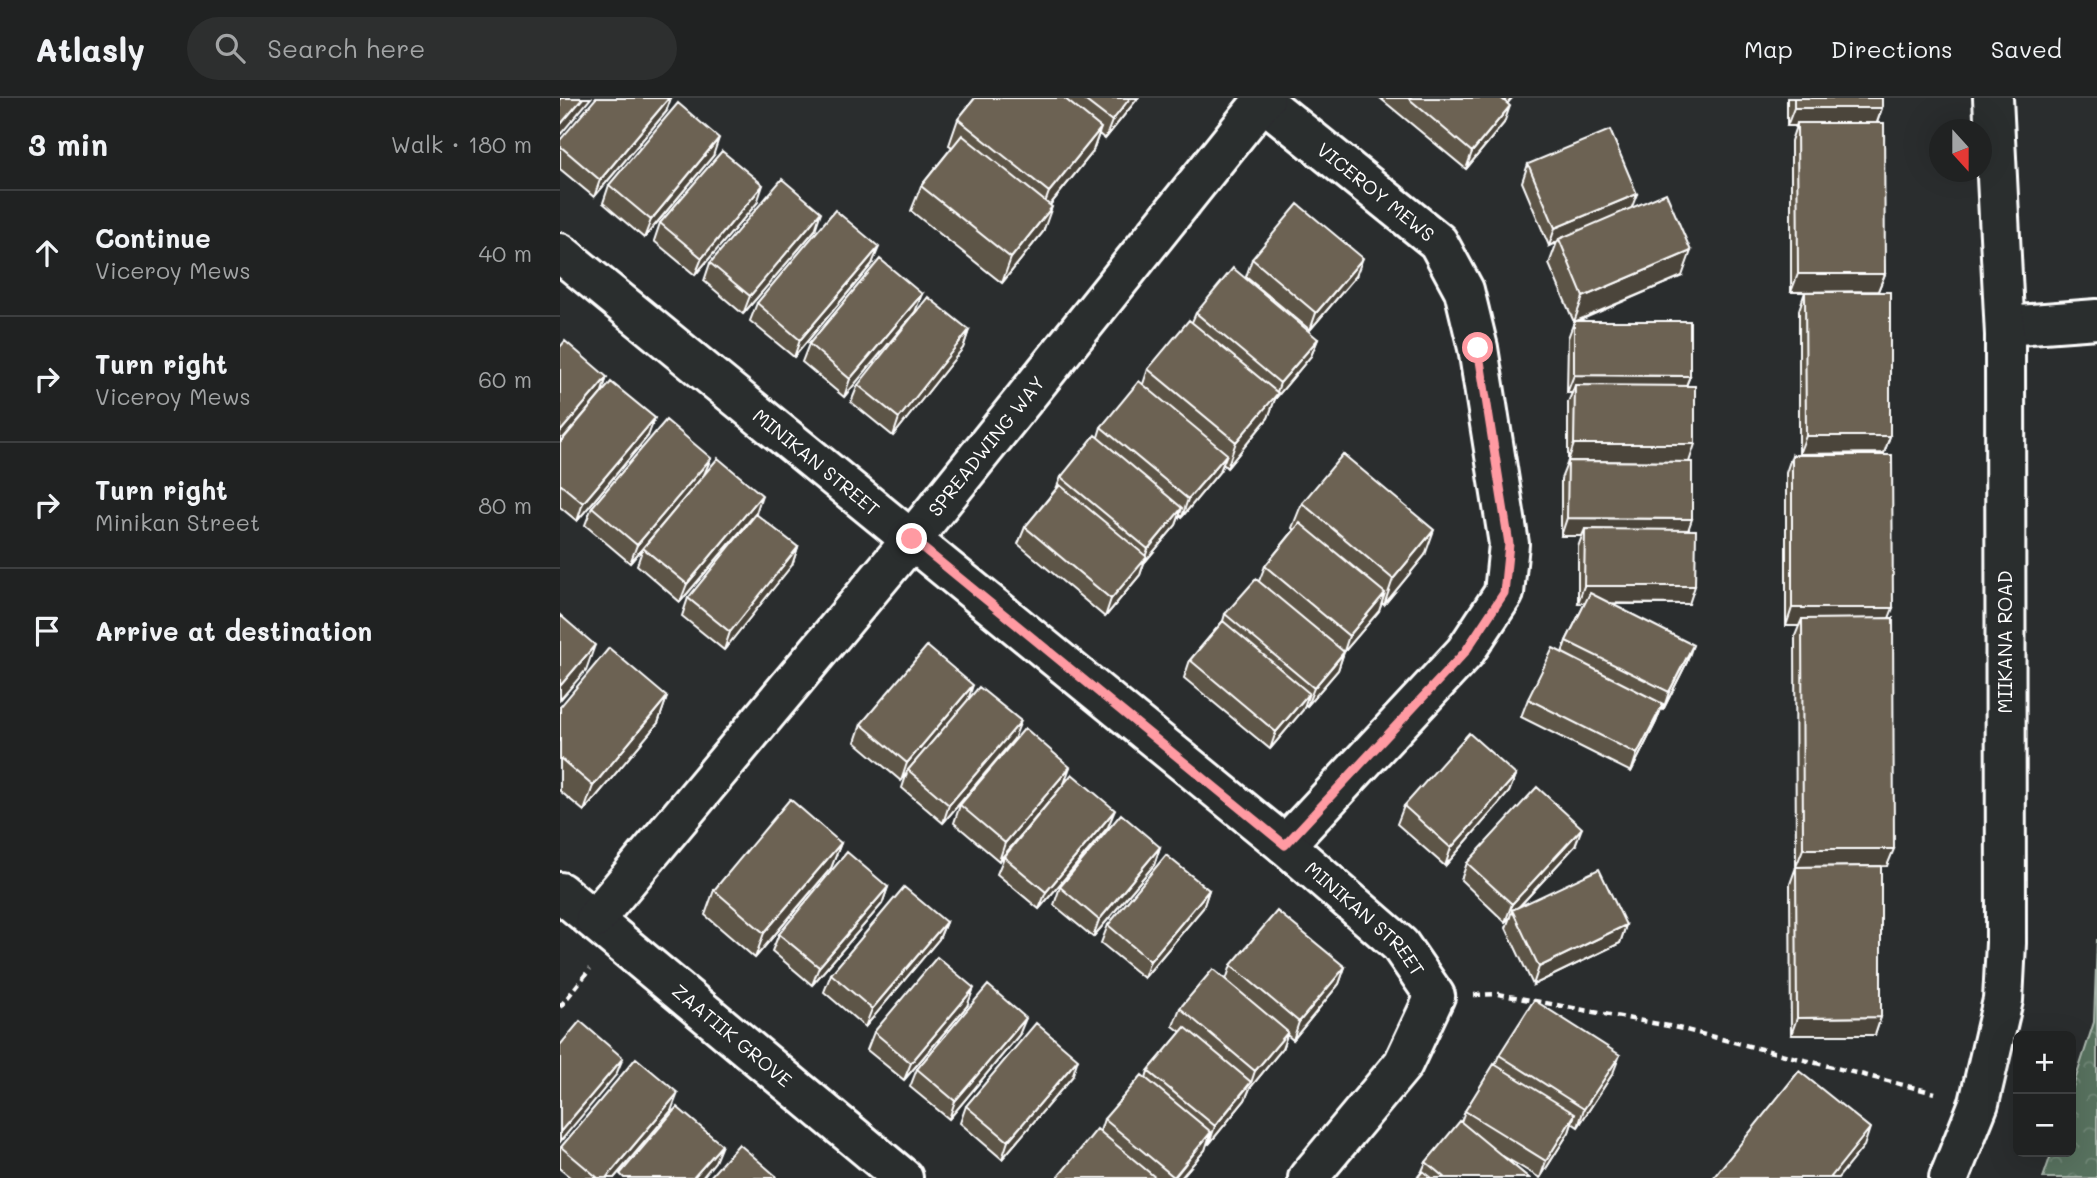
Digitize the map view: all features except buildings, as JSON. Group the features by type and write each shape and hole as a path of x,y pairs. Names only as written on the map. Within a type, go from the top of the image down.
{"street":[{"name":"MIIKANA ROAD","path":"1949,1178 1979,1103 2003,1000 2007,874 2005,326 1993,98"},
{"name":"SPREADWING WAY","path":"605,928 1264,99"},
{"name":"VICEROY MEWS","path":"1264,99 1438,242 1464,290 1478,348 1509,544 1504,593 1465,652 1285,845"},
{"name":"MINIKAN STREET","path":"560,253 1285,845 1400,945 1435,996 1404,1064 1308,1178"},
{"path":"2005,326 2097,319"},
{"name":"ZAATIIK GROVE","path":"560,892 903,1178"}],"path":[{"path":"560,1007 605,928"},
{"path":"1435,996 1498,994 1674,1027 1935,1093"}],"green space":[{"path":"2097,939 2097,1178 2043,1178 2050,1157 2076,1157 2076,1078 2094,1022"}],"route":[{"path":"912,539 1285,845 1465,652 1504,593 1509,544 1478,348"}]}
